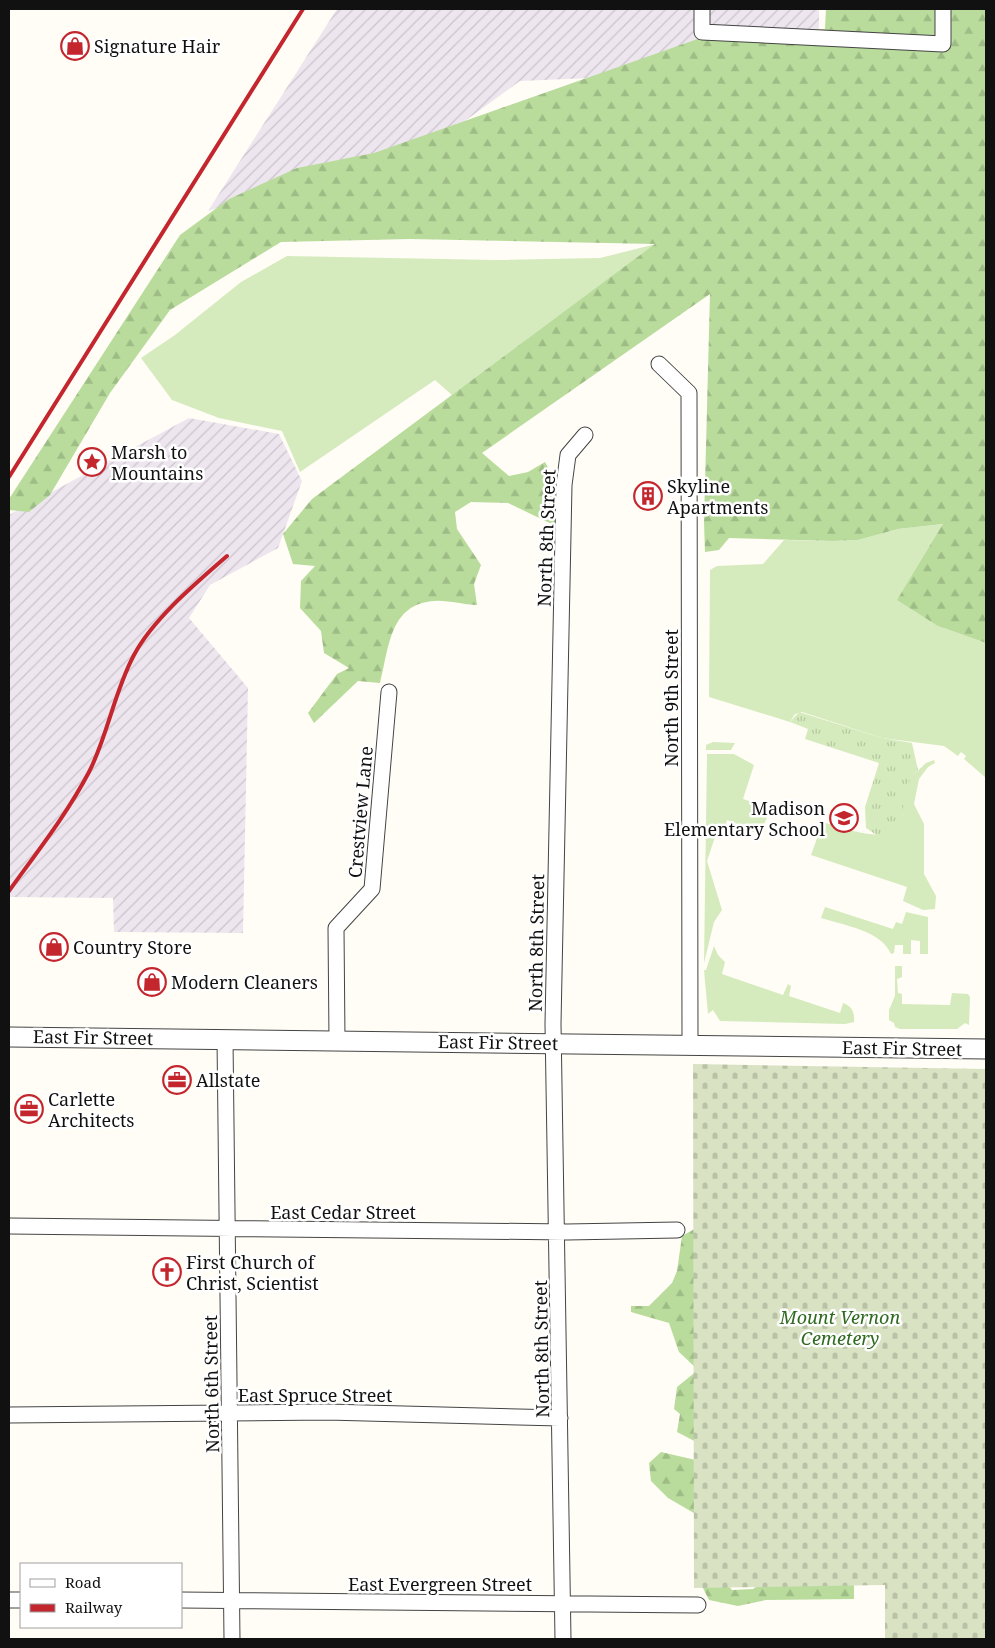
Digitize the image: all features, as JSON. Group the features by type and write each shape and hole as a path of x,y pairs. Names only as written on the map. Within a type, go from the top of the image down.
{"street":[{"path":"702,9 702,32 943,44 943,9"},
{"name":"North 9th Street","path":"659,364 689,393 690,1045"},
{"name":"North 8th Street","path":"563,1639 553,1043 564,485 568,455 586,435"},
{"name":"Crestview Lane","path":"337,1040 336,928 372,889 389,692"},
{"name":"East Fir Street","path":"9,1036 986,1049"},
{"name":"North 6th Street","path":"224,1039 232,1639"},
{"name":"East Cedar Street","path":"9,1226 227,1230 557,1232 655,1232 677,1230"},
{"name":"East Spruce Street","path":"9,1415 327,1412 560,1418"},
{"name":"East Evergreen Street","path":"182,1600 698,1605"}],"shaded area":[{"path":"337,9 819,9 819,49 639,76 520,81 451,131 208,211"},
{"path":"189,418 279,434 302,481 278,548 210,585 189,618 248,688 243,933 114,932 113,898 9,897 9,515"}],"green space":[{"path":"826,9 986,9 986,643 938,626 897,600 943,524 898,529 858,540 729,538 719,550 705,552 704,522 710,294 482,453 509,476 528,472 545,462 556,482 556,526 508,503 471,502 455,512 457,529 481,565 474,584 477,605 435,601 420,604 408,610 400,619 389,643 380,683 358,681 314,723 308,713 337,674 349,668 324,653 321,631 300,608 301,581 315,566 293,564 283,534 312,499 655,244 410,239 281,242 170,310 110,393 50,495 29,512 9,510 9,499 180,235 229,199 297,168 374,153 706,36 825,29"},
{"path":"656,244 452,395 435,380 300,472 282,431 219,418 172,400 141,358 175,335 241,282 287,256 494,260 600,258"},
{"path":"944,524 938,626 986,643 986,787 985,777 964,759 966,756 961,752 958,756 944,746 882,738 802,712 795,714 790,722 709,697 710,570 717,566 763,564 784,540 858,540 898,529"},
{"path":"799,712 882,738 912,743 918,770 906,788 902,820 895,835 878,836 866,828 865,807 879,763 805,739 808,729 790,722"},
{"path":"713,742 735,743 731,750 706,750 706,745"},
{"path":"707,754 734,754 754,765 743,799 771,808 760,834 738,827 738,824 727,820 721,839 715,837 707,861 722,910 714,922 704,963"},
{"path":"934,760 935,763 928,767 919,779 914,804 924,824 924,874 936,896 935,909 923,910 903,901 907,887 811,855 823,822 867,834 895,834 903,815 903,793 910,778 926,763"},
{"path":"825,907 893,929 896,922 902,924 906,912 928,917 928,954 920,954 920,941 911,940 911,954 903,954 903,945 895,945 894,953 891,954 886,946 871,934 821,918"},
{"path":"714,946 718,955 725,962 722,974 783,995 788,984 791,986 789,996 840,1013 843,1003 852,1010 854,1022 845,1024 720,1021 713,1010 708,1014 704,970 706,970"},
{"path":"895,966 902,966 902,977 897,979 898,993 902,994 902,1004 950,1005 952,993 968,994 970,997 969,1025 965,1023 957,1029 900,1029 895,1027 894,1023 889,1020 889,1010 895,996"},
{"name":"Mount Vernon Cemetery","path":"693,1064 986,1069 986,1639 885,1639 885,1585 694,1588"},
{"path":"698,1227 724,1580 732,1590 753,1589 764,1581 854,1581 854,1599 766,1600 738,1606 709,1600 698,1578 699,1516 668,1498 651,1481 649,1463 661,1452 700,1461 702,1445 677,1432 680,1414 674,1409 677,1387 698,1370 679,1352 669,1323 631,1312 631,1306 649,1306 672,1283 677,1271 682,1236"}],"railway":[{"path":"9,477 303,9"},
{"path":"9,891 61,818 89,772 96,758 127,669 142,642 176,602 227,556"}],"place":[{"name":"Signature Hair","path":"75,46"},
{"name":"Marsh to Mountains","path":"92,462"},
{"name":"Skyline Apartments","path":"648,496"},
{"name":"Madison Elementary School","path":"844,818"},
{"name":"Country Store","path":"54,947"},
{"name":"Modern Cleaners","path":"152,982"},
{"name":"Allstate","path":"177,1080"},
{"name":"Carlette Architects","path":"29,1109"},
{"name":"First Church of Christ, Scientist","path":"167,1272"}]}
